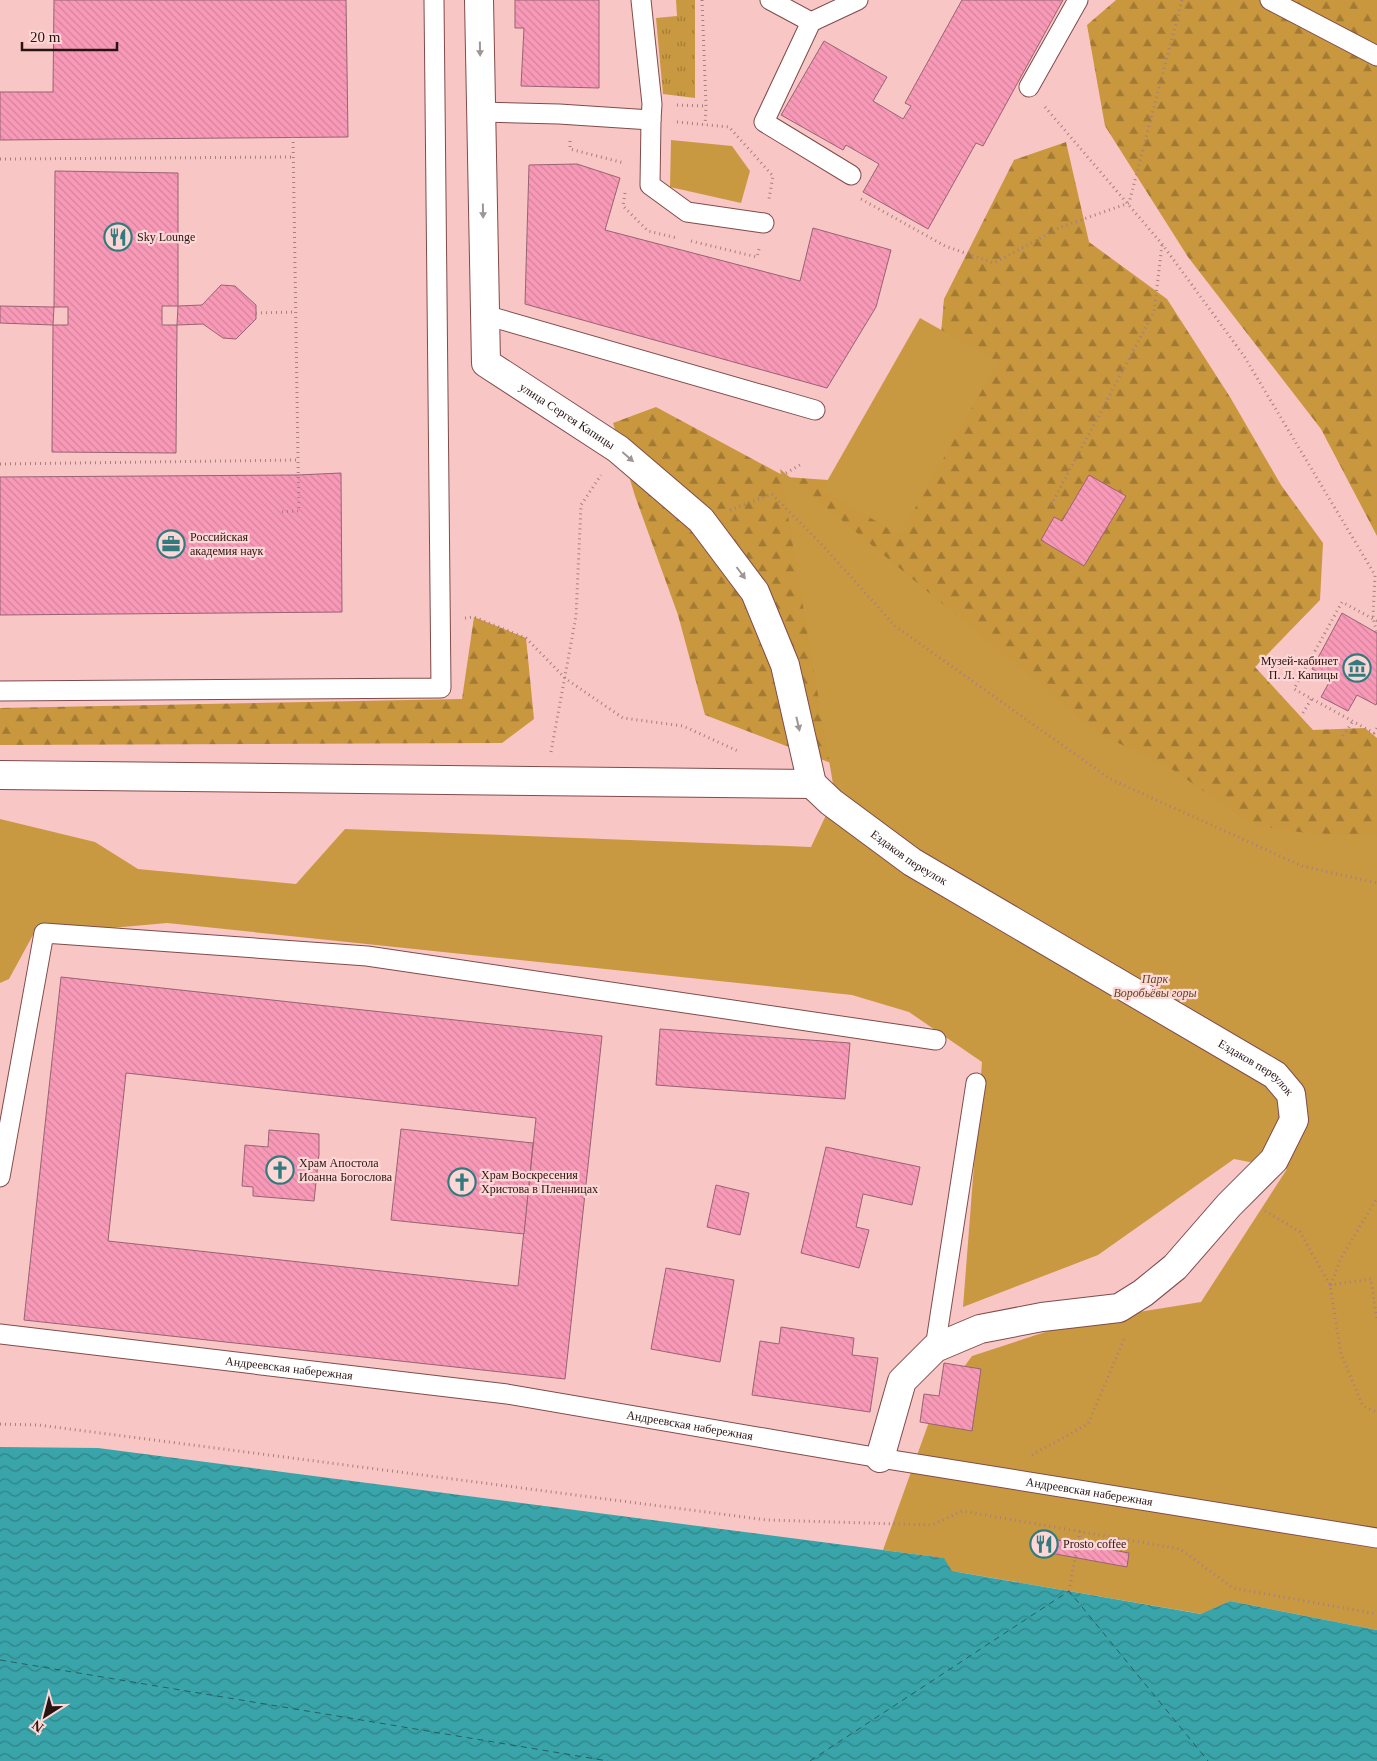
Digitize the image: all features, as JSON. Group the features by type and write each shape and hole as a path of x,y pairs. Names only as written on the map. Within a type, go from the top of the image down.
{"street":[{"name":"улица Сергея Капицы","path":"479,0 486,362 618,449 701,520 755,592 785,665 812,784"},
{"path":"0,775 812,784"},
{"name":"Ездаков переулок","path":"812,784 831,802 912,862 1275,1074 1291,1094 1294,1120 1274,1160 1229,1205 1175,1267 1143,1293 1119,1308 1042,1317 980,1329 935,1348 902,1381 880,1458"}],"lane":[{"path":"0,692 440,688 434,0"},
{"path":"641,0 652,104 650,185 687,212 764,223"},
{"path":"770,0 811,22"},
{"path":"851,175 764,122 811,22 858,0"},
{"path":"1029,87 1078,0"},
{"path":"1270,0 1377,56"},
{"path":"481,112 559,114 652,120"},
{"path":"485,315 815,410"},
{"path":"0,1177 44,933 367,956 936,1040"},
{"path":"935,1348 976,1083"},
{"name":"Андреевская набережная","path":"0,1334 507,1394 880,1458 1377,1538"}],"path":[{"path":"702,0 705,125"},
{"path":"1129,203 1182,0"},
{"path":"1029,87 1162,244 1244,356 1376,573 1375,620 1377,633"},
{"path":"652,120 730,127 773,176 764,223"},
{"path":"279,512 299,511 293,137"},
{"path":"0,159 293,157"},
{"path":"851,175 856,197 945,246 994,263 1061,227 1129,203"},
{"path":"1051,505 1154,312 1162,244"},
{"path":"256,312 296,312"},
{"path":"545,781 566,679 576,616 581,505 618,449"},
{"path":"0,464 298,460"},
{"path":"786,473 800,465"},
{"path":"701,520 772,494 825,548 895,626 1110,779 1302,866 1377,883"},
{"path":"1375,620 1342,602 1294,688 1374,733 1377,728"},
{"path":"440,620 474,617 526,638 566,679 623,718 683,726 743,753"},
{"path":"1303,713 1312,698"},
{"path":"1344,736 1353,722"},
{"path":"1330,1285 1342,1258 1377,1198"},
{"path":"1229,1205 1258,1207 1300,1232 1330,1285 1341,1354 1363,1406 1377,1412"},
{"path":"1330,1285 1371,1279 1377,1322"},
{"path":"995,1476 1088,1424 1125,1336"},
{"path":"0,1424 39,1425 767,1520 932,1525 962,1511 1180,1549 1233,1588 1377,1614"},
{"path":"1069,1591 1080,1532"}],"green space":[{"path":"676,0 695,0 695,98 663,94 656,18 677,16"},
{"path":"1116,0 1377,0 1377,536 1321,429 1188,257 1105,126 1087,25"},
{"path":"671,140 732,146 750,171 741,203 670,187"},
{"path":"1066,142 1089,242 1167,299 1230,397 1281,485 1323,543 1320,600 1255,667 1313,730 1365,728 1377,738 1377,1075 831,763 705,715 678,615 635,496 613,423 656,407 786,477 870,483 936,393 944,299 1014,160"},
{"path":"920,318 998,362 900,535 822,490"},
{"name":"Парк Воробьёвы горы","path":"780,469 1098,733 1173,770 1253,825 1306,833 1377,836 1377,1630 1230,1601 1202,1614 952,1571 943,1558 883,1550 934,1408 972,1356 1076,1322 1201,1302 1287,1169 1234,1159 1098,1255 963,1307 982,1062 909,1012 852,995 167,923 33,935 9,979 0,983 0,819 95,842 138,869 296,884 345,829 811,847 835,796"},
{"path":"474,617 526,638 534,719 502,743 0,745 0,708 462,699"}],"water":[{"path":"0,1447 98,1448 944,1558 952,1571 1201,1614 1230,1601 1377,1630 1377,1761 0,1761"}],"building":[{"path":"54,0 346,0 348,137 0,140 0,92 53,92"},
{"path":"515,0 599,0 599,88 521,86 524,28 515,28"},
{"path":"962,0 1063,0 983,146 976,143 928,229 863,192 879,164 846,145 843,150 781,115 824,41 887,77 873,101 903,119 911,106 905,103"},
{"path":"577,164 620,178 605,230 800,281 813,228 891,250 876,307 827,388 525,304 529,165"},
{"path":"55,171 178,173 178,306 162,306 162,325 177,325 176,453 52,452 53,325 68,325 68,307 54,307"},
{"path":"221,285 235,286 256,305 256,319 236,339 223,338 203,324 177,325 178,306 202,305"},
{"path":"0,306 54,307 53,325 0,323"},
{"name":"Российская академия наук","path":"341,473 342,612 0,615 0,477"},
{"path":"1089,475 1126,496 1084,566 1041,540 1054,517 1062,521"},
{"path":"1342,613 1377,633 1376,705 1357,695 1348,711 1321,697 1331,679 1312,669"},
{"path":"61,977 602,1036 565,1379 24,1320","holes":["126,1073 536,1118 518,1286 108,1241"]},
{"path":"660,1029 850,1043 845,1099 656,1085"},
{"name":"Храм Воскресения Христова в Пленницах","path":"401,1129 533,1143 524,1234 391,1220"},
{"name":"Храм Апостола Иоанна Богослова","path":"269,1130 319,1134 314,1201 253,1196 253,1187 242,1186 245,1145 268,1147"},
{"path":"826,1147 920,1167 912,1205 863,1194 856,1227 869,1230 859,1268 801,1253"},
{"path":"716,1185 749,1193 740,1235 707,1227"},
{"path":"666,1268 734,1280 720,1362 651,1349"},
{"path":"781,1327 854,1338 852,1355 878,1358 870,1412 752,1395 760,1341 779,1344"},
{"path":"944,1363 981,1369 972,1431 920,1422 924,1394 939,1396"},
{"path":"1041,1537 1129,1553 1127,1567 1039,1551"}],"ferry route":[{"path":"810,1761 1069,1591 1208,1761"},
{"path":"0,1660 608,1761"}],"place":[{"name":"Sky Lounge","path":"118,237"},
{"name":"Российская академия наук","path":"171,544"},
{"name":"Музей-кабинет П. Л. Капицы","path":"1357,668"},
{"name":"Храм Апостола Иоанна Богослова","path":"280,1170"},
{"name":"Храм Воскресения Христова в Пленницах","path":"462,1182"},
{"name":"Prosto coffee","path":"1044,1544"}]}
